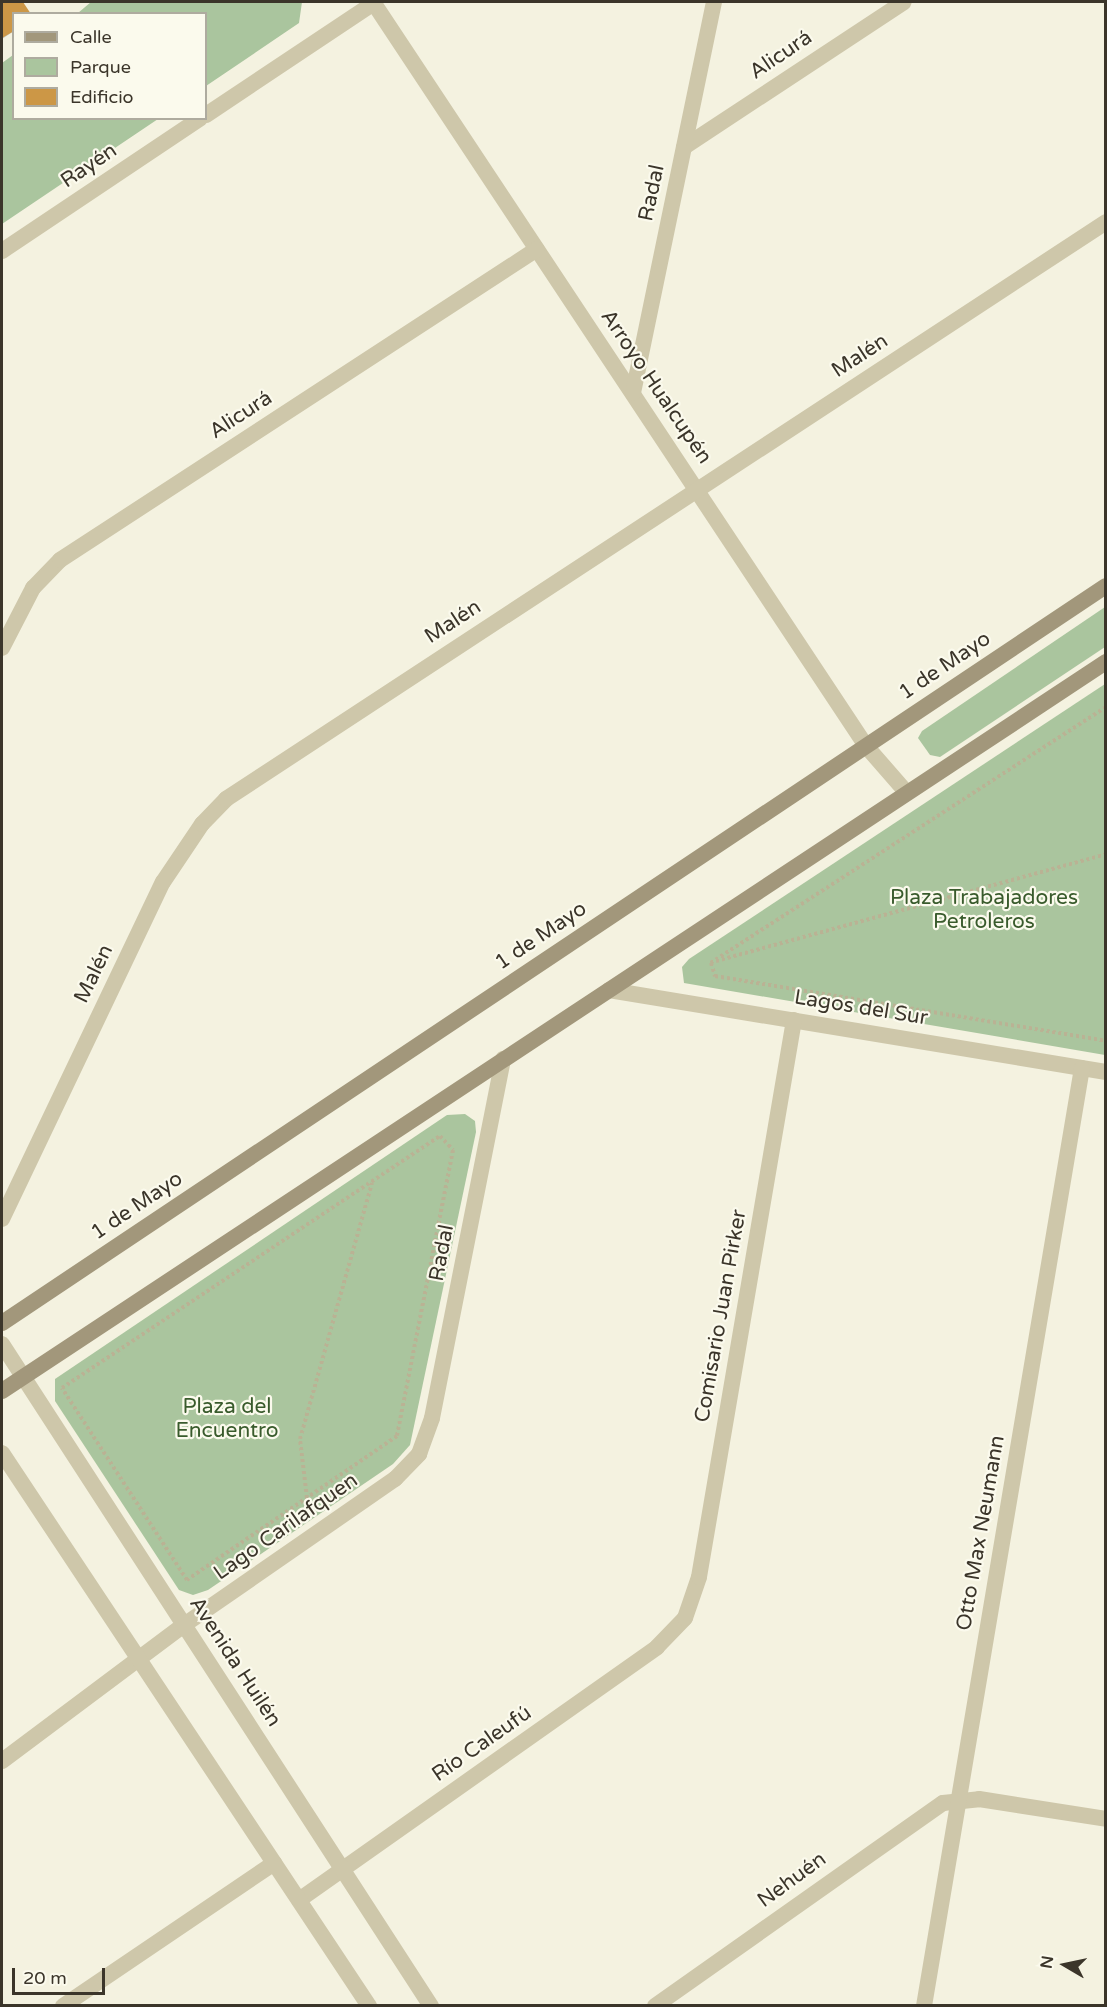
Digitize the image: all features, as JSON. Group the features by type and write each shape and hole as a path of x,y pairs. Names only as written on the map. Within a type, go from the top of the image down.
{"main road":[{"name":"1 de Mayo","path":"2,1323 1106,586"},
{"path":"2,1391 1106,662"}],"street":[{"path":"207,114 373,2"},
{"name":"Arroyo Hualcupén","path":"373,2 866,746 907,793"},
{"name":"Radal","path":"633,393 714,2"},
{"name":"Alicurá","path":"684,147 904,2"},
{"name":"Rayén","path":"2,250 198,120"},
{"name":"Malén","path":"2,1219 163,882 202,824 247,784 1106,222"},
{"name":"Alicurá","path":"2,648 33,588 60,560 537,249"},
{"name":"Lagos del Sur","path":"609,990 1106,1072"},
{"name":"Comisario Juan Pirker","path":"685,1618 699,1577 794,1020"},
{"name":"Radal","path":"419,1454 432,1418 503,1059"},
{"name":"Otto Max Neumann","path":"924,2006 1082,1068"},
{"name":"Avenida Huilén","path":"2,1344 431,2006"},
{"path":"2,1453 369,2006"},
{"name":"Lago Carilafquen","path":"2,1761 141,1662 184,1625 395,1479 419,1454"},
{"name":"Río Caleufú","path":"299,1900 657,1647 685,1618"},
{"path":"959,1798 1106,1819"},
{"name":"Nehuén","path":"656,2006 918,1818 959,1798"},
{"path":"63,2006 274,1863"}],"path":[{"path":"711,963 1106,707"},
{"path":"711,963 1106,854"},
{"path":"711,963 715,976 1106,1041"},
{"path":"440,1136 453,1150 397,1436 187,1580 62,1388 373,1181 440,1136"},
{"path":"307,1498 300,1439 373,1181"}],"green space":[{"path":"91,2 302,2 299,23 207,85 207,12 79,12"},
{"path":"12,56 12,120 157,120 2,224 2,63"},
{"path":"1105,607 1105,647 940,757 930,755 918,738 922,731"},
{"name":"Plaza Trabajadores Petroleros","path":"1105,684 1105,1055 684,983 682,967 689,959"},
{"name":"Plaza del Encuentro","path":"465,1114 475,1121 476,1132 410,1445 393,1464 208,1590 193,1595 179,1590 55,1401 55,1379 447,1115"}],"building":[{"path":"2,2 23,2 30,12 12,12 12,32 2,38"}]}
